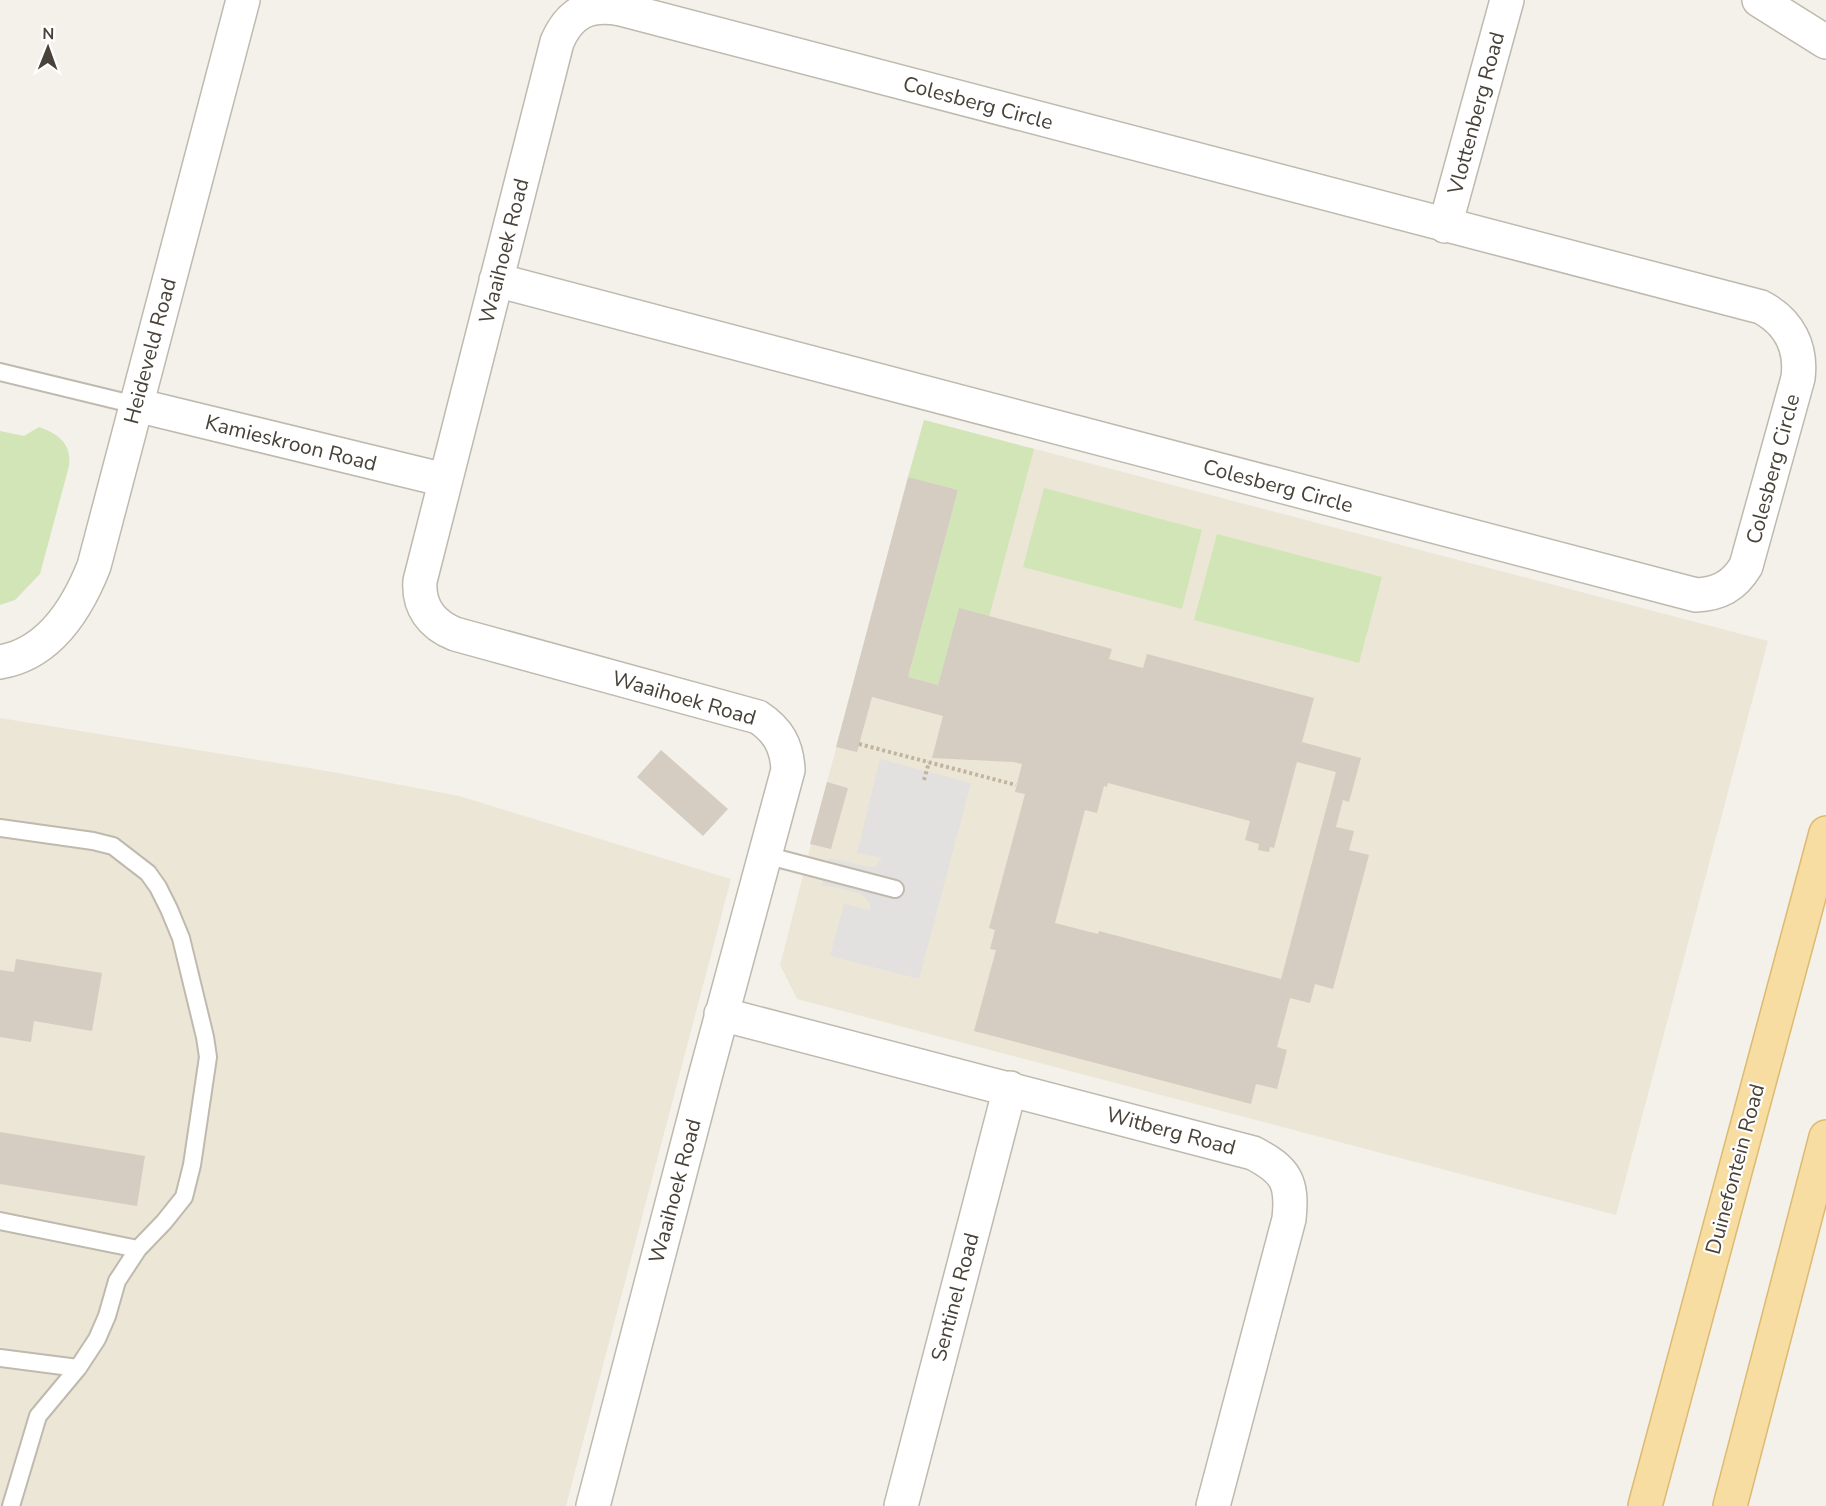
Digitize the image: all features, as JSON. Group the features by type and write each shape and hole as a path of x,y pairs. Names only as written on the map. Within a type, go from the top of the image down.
{"main road":[{"name":"Duinefontein Road","path":"1645,1506 1826,833"},
{"path":"1730,1506 1826,1137"}],"street":[{"name":"Heideveld Road","path":"0,662 25,653 40,645 53,634 78,601 94,566 243,0"},
{"name":"Vlottenberg Road","path":"1445,226 1507,0"},
{"path":"1759,0 1826,42"},
{"name":"Colesberg Circle","path":"496,280 1686,593 1696,595 1717,592 1735,581 1749,557 1798,378 1798,353 1789,330 1772,313 1761,308 621,9 607,6 580,13"},
{"name":"Waaihoek Road","path":"580,13 562,30 557,42 420,581 421,598 429,616 436,624 455,634 758,717 776,731 783,743 788,770 593,1506"},
{"name":"Kamieskroon Road","path":"136,405 445,480"},
{"name":"Witberg Road","path":"722,1014 1253,1153 1269,1161 1282,1172 1289,1187 1291,1202 1288,1220 1213,1506"},
{"name":"Sentinel Road","path":"901,1506 1010,1088"}],"lane":[{"path":"0,372 136,405"},
{"path":"0,828 113,846 148,873 169,909 181,938 206,1037 208,1057 200,1120 184,1197 138,1249 117,1281 98,1338 78,1368 38,1416 11,1506"},
{"path":"765,855 895,889"},
{"path":"0,1221 138,1249"},
{"path":"0,1358 78,1368"}],"path":[{"path":"859,744 1016,785"},
{"path":"924,780 929,762"}],"shaded area":[{"path":"924,420 1768,641 1616,1215 797,999 780,965"},
{"path":"0,718 327,771 459,796 731,879 566,1506 0,1506"},
{"path":"880,759 971,783 919,979 830,956 844,904 870,910 866,898 859,893 822,885 829,858 875,867 882,858 857,853"}],"green space":[{"path":"924,420 1034,449 989,617 959,609 938,685 908,677 958,490 908,477"},
{"path":"39,427 58,436 66,445 69,466 40,574 15,600 0,605 0,431 24,436"},
{"path":"1044,488 1202,530 1182,609 1023,567"},
{"path":"1217,534 1382,577 1359,663 1194,620"}],"building":[{"path":"908,477 958,490 908,677 938,685 959,608 1112,649 1109,659 1143,668 1147,654 1314,698 1302,742 1361,758 1349,802 1343,800 1336,827 1354,831 1349,850 1369,855 1333,989 1315,984 1310,1003 1290,998 1277,1047 1287,1050 1277,1089 1256,1084 1251,1104 974,1031 996,950 990,949 995,930 989,928 1025,794 1015,792 1022,764 932,758 943,716 872,697 857,752 836,747","holes":["1297,762 1336,772 1281,979 1099,931 1098,934 1055,923 1085,810 1097,813 1104,786 1107,787 1108,783 1250,821 1245,840 1259,844 1258,850 1269,852 1270,847 1274,848"]},
{"path":"661,750 728,809 703,836 637,777"},
{"path":"827,782 848,788 831,849 810,844"},
{"path":"16,959 102,973 92,1031 34,1021 31,1042 0,1037 0,970 14,972"},
{"path":"0,1132 145,1156 137,1206 0,1184"}]}
